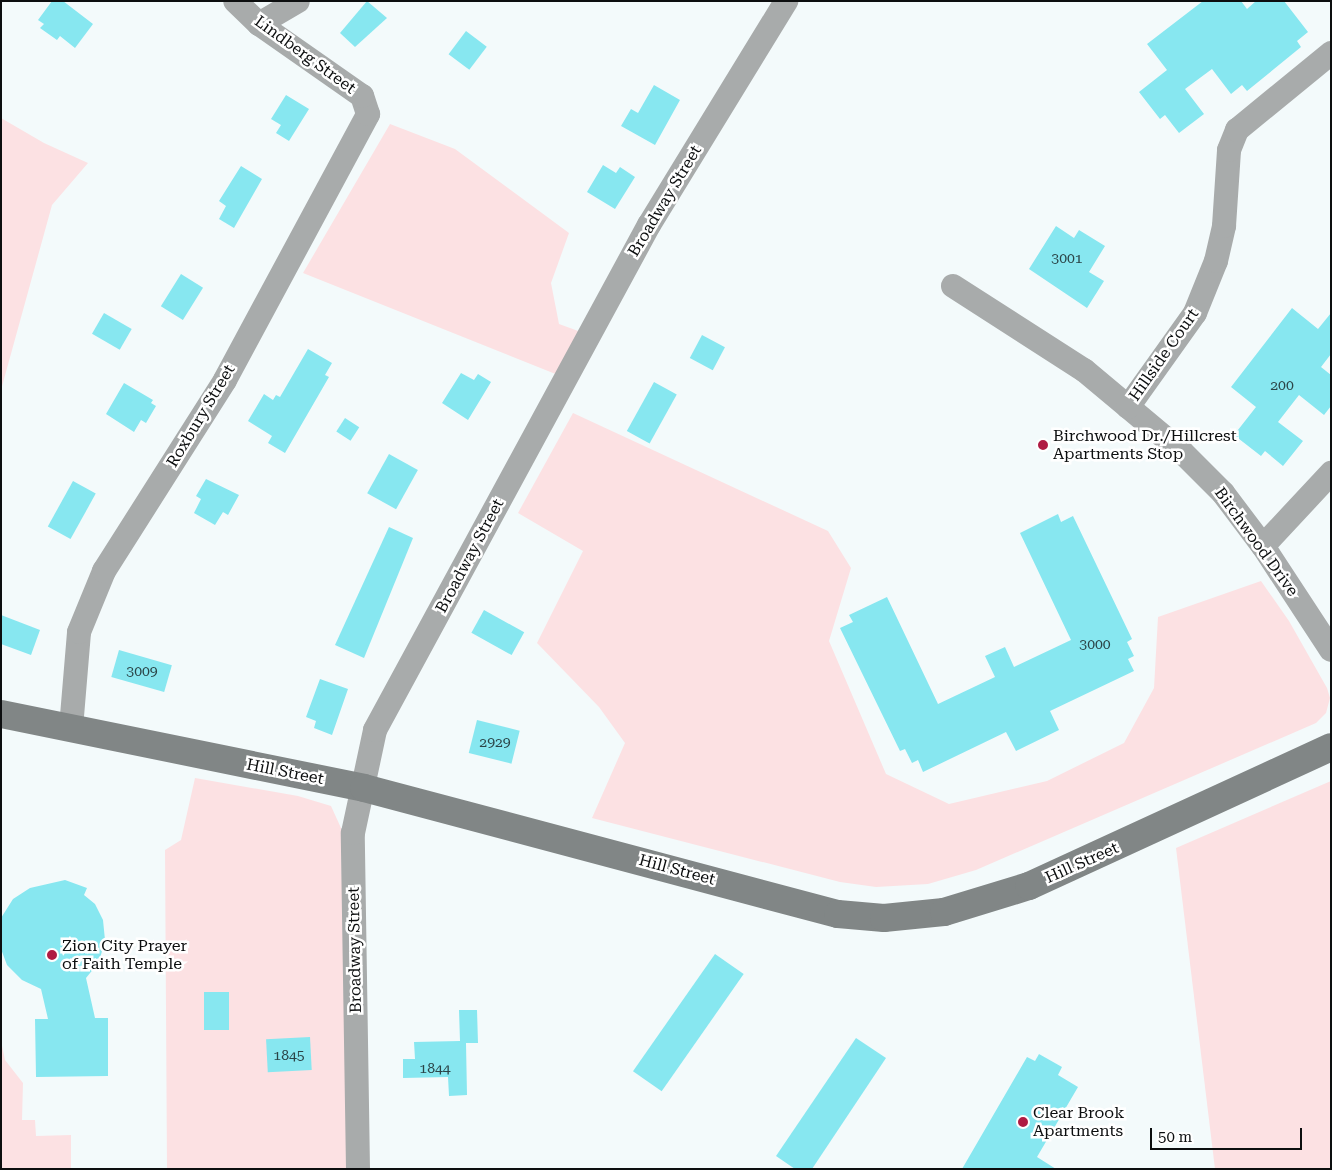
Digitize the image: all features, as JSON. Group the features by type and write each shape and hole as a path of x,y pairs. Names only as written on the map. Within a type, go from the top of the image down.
{"street":[{"name":"Lindberg Street","path":"235,1 260,24 362,96 368,114"},
{"path":"260,24 298,1"},
{"name":"Broadway Street","path":"358,1169 353,833 375,730 649,225 786,1"},
{"name":"Hillside Court","path":"1128,407 1195,313 1216,261 1224,226 1229,150 1237,130 1331,53"},
{"name":"Roxbury Street","path":"71,728 79,632 104,571 225,380 368,114"},
{"name":"Birchwood Drive","path":"952,286 1084,370 1182,452 1223,493 1263,546 1331,650"},
{"path":"1263,546 1331,473"},
{"name":"Hill Street","path":"1,714 364,788 830,912 884,918 944,912 1029,886 1331,747"}],"shaded area":[{"path":"1,118 44,143 88,163 52,205 1,390"},
{"path":"390,124 455,149 569,233 551,283 559,324 581,332 558,375 303,273"},
{"path":"573,413 828,531 851,568 829,641 886,774 949,804 1047,781 1124,743 1154,688 1158,617 1261,581 1289,621 1327,688 1330,698 1326,713 1316,723 976,870 928,884 876,887 840,882 592,818 625,743 599,707 537,643 583,551 518,513"},
{"path":"195,778 298,796 331,806 341,828 347,1169 167,1169 165,850 181,840"},
{"path":"1331,781 1331,1169 1215,1169 1176,848"},
{"path":"1,1041 5,1060 23,1083 22,1120 35,1120 36,1136 71,1135 71,1169 1,1169"}],"building":[{"path":"52,1 63,1 93,24 75,48 60,36 57,40 40,28 44,24 38,20"},
{"path":"367,1 387,18 355,47 340,33"},
{"path":"1203,1 1241,1 1247,9 1256,1 1284,1 1308,32 1297,41 1301,47 1247,91 1242,85 1231,94 1212,69 1185,89 1204,114 1179,133 1165,115 1160,119 1139,92 1167,70 1147,44"},
{"path":"466,31 487,47 469,70 449,54"},
{"path":"654,85 680,100 655,145 621,126 631,109 638,113"},
{"path":"286,95 309,109 289,141 276,133 281,125 271,119"},
{"path":"603,165 616,173 620,167 635,177 615,209 587,192"},
{"path":"241,166 262,179 234,228 219,219 226,206 219,201"},
{"path":"1056,226 1074,238 1079,230 1105,246 1089,272 1104,281 1087,308 1029,269"},
{"path":"181,274 203,288 183,320 161,306"},
{"path":"1292,308 1318,329 1331,313 1331,354 1321,367 1331,375 1331,406 1324,415 1299,395 1278,422 1303,441 1283,466 1265,451 1261,456 1234,435 1256,407 1231,387"},
{"path":"104,313 132,329 120,350 92,334"},
{"path":"702,335 725,347 713,370 690,358"},
{"path":"308,349 332,363 325,375 329,377 285,453 268,443 272,436 248,421 264,394 273,400 276,395 280,397"},
{"path":"461,373 474,380 478,374 491,382 468,420 442,403"},
{"path":"654,382 677,395 650,444 627,431"},
{"path":"124,383 153,400 151,403 156,406 146,423 141,420 134,432 106,414"},
{"path":"345,418 359,427 351,441 336,431"},
{"path":"389,454 418,470 396,509 367,493"},
{"path":"206,479 239,495 228,515 223,512 215,525 194,513 201,499 196,496"},
{"path":"73,481 96,494 71,539 48,526"},
{"path":"1058,514 1061,522 1073,516 1132,639 1127,642 1134,656 1128,659 1134,671 1050,711 1059,730 1016,751 1006,732 923,772 918,760 912,763 905,749 900,751 840,628 853,622 849,615 887,597 938,704 995,677 985,656 1005,647 1014,667 1071,640 1020,533"},
{"path":"389,527 413,538 364,658 335,645"},
{"path":"484,610 524,632 512,655 471,633"},
{"path":"1,615 40,630 31,655 1,644"},
{"path":"119,650 172,665 164,692 111,677"},
{"path":"320,679 348,689 332,735 314,728 316,721 306,717"},
{"path":"477,720 520,731 511,764 469,753"},
{"name":"Zion City Prayer of Faith Temple","path":"65,880 87,888 84,895 95,904 103,920 105,940 99,962 86,978 95,1018 108,1018 108,1076 36,1077 35,1019 48,1019 41,989 22,980 7,965 1,949 1,918 13,899 30,888"},
{"path":"715,954 744,974 662,1091 633,1071"},
{"path":"204,992 229,992 229,1030 204,1030"},
{"path":"459,1010 477,1010 478,1043 466,1043 467,1095 449,1096 448,1077 403,1078 403,1059 415,1059 414,1042 460,1041"},
{"path":"310,1037 312,1070 268,1072 266,1039"},
{"path":"856,1038 886,1058 812,1169 795,1169 776,1156"},
{"name":"Clear Brook Apartments","path":"1039,1054 1062,1067 1058,1075 1078,1087 1037,1157 1056,1169 962,1169 1027,1057 1035,1061"}],"place":[{"name":"Birchwood Dr./Hillcrest Apartments Stop","path":"1043,445"},
{"name":"Zion City Prayer of Faith Temple","path":"52,955"},
{"name":"Clear Brook Apartments","path":"1023,1122"}]}
